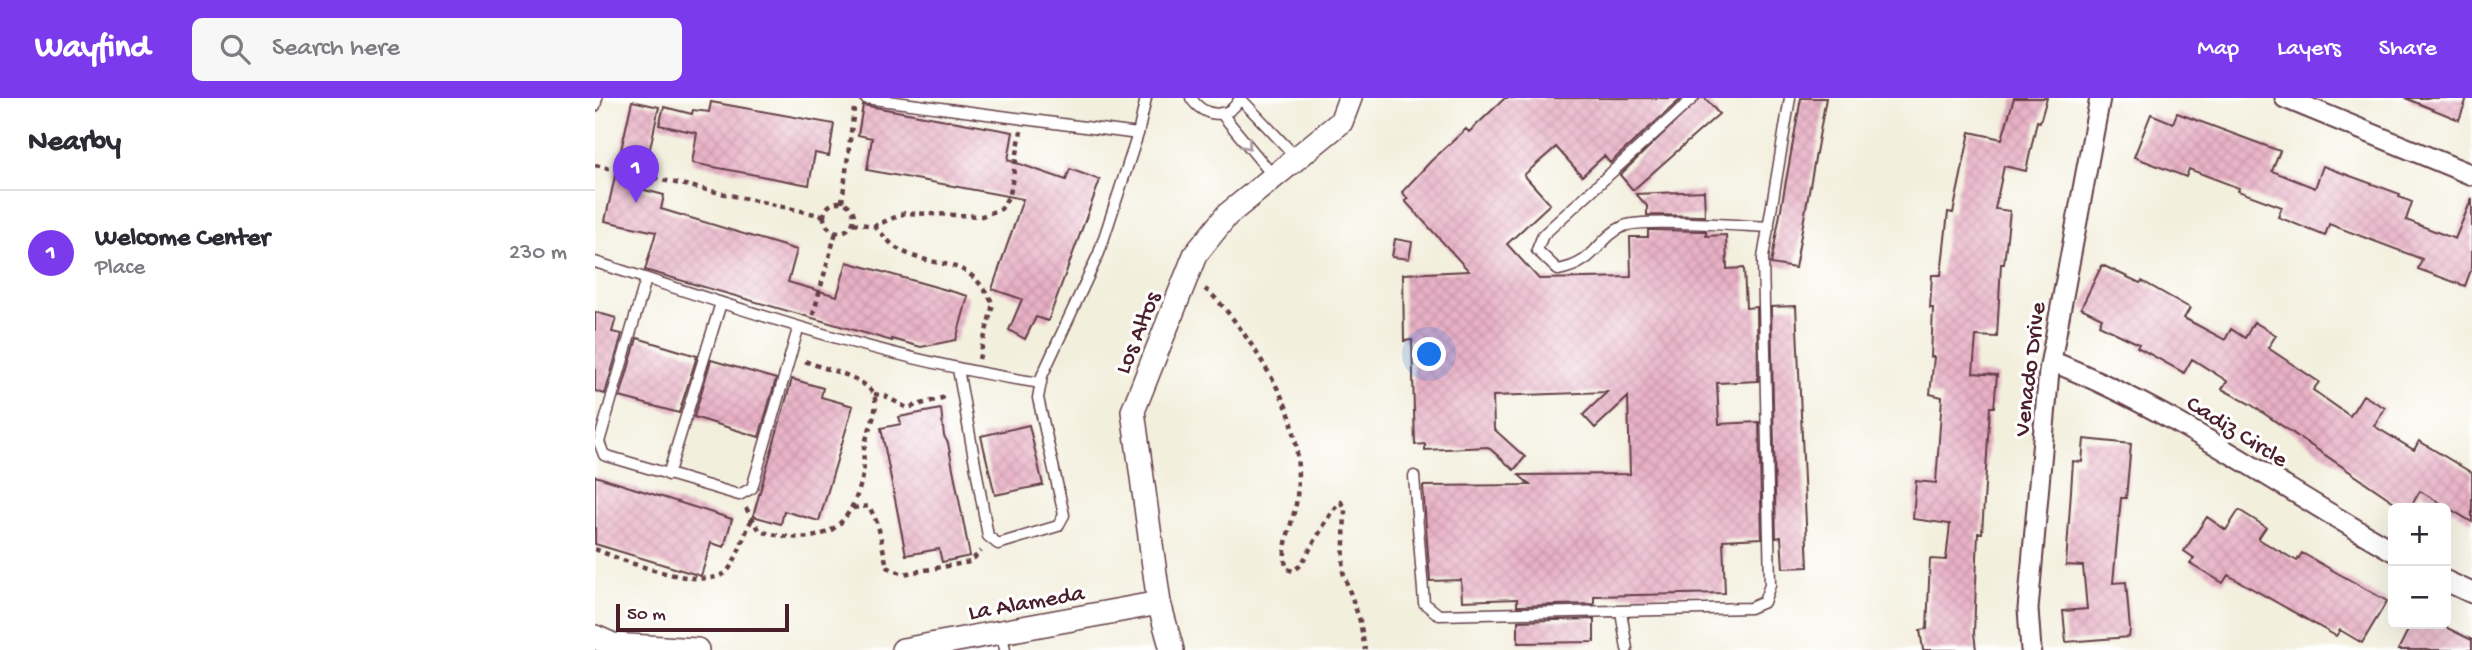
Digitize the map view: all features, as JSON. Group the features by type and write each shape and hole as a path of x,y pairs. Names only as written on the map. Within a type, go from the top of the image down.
{"street":[{"name":"Los Altos","path":"1172,650 1159,603 1133,411 1195,255 1227,215 1341,122 1350,98"},
{"name":"Venado Drive","path":"2031,650 2028,609 2051,361 2100,98"},
{"path":"2285,98 2472,175"},
{"name":"Cadiz Circle","path":"2051,361 2110,385 2162,412 2388,548"},
{"path":"2451,583 2472,593"},
{"name":"La Alameda","path":"903,650 1003,641 1159,603"},
{"path":"603,643 697,650"}],"lane":[{"path":"595,106 597,98"},
{"path":"865,98 1138,134"},
{"path":"958,369 988,536 998,544 1058,526 1064,514 1038,398 1041,383 1099,253 1138,134 1146,98"},
{"path":"1191,98 1201,110 1221,113 1237,104 1240,98 1297,158"},
{"path":"1693,98 1543,235 1537,250 1558,270 1578,266 1624,226 1646,223 1769,227"},
{"path":"1414,476 1424,603 1439,614 1750,608 1764,602 1770,585 1763,258 1790,98"},
{"path":"1221,113 1274,177"},
{"path":"595,262 803,330 958,369 1041,383"},
{"path":"646,279 599,442 604,455 739,495 752,488 803,330"},
{"path":"668,475 720,303"},
{"path":"1621,611 1627,649"}],"path":[{"path":"842,202 855,98"},
{"path":"853,223 874,226 905,213 963,218 982,216 1001,209 1010,194 1024,118"},
{"path":"595,165 824,216"},
{"path":"842,202 852,210 853,223 849,229 836,232 825,224 824,216 829,206 842,202"},
{"path":"874,226 897,248 973,273 985,288 993,304 975,372"},
{"path":"836,232 803,330 804,361 861,383 874,394 885,396 907,408 963,394"},
{"path":"1187,276 1227,309 1241,328 1290,416 1298,480 1297,499 1283,558 1287,569 1293,571 1301,565 1332,511 1341,502 1345,510 1343,572 1360,621 1365,650"},
{"path":"739,495 760,531 781,537 799,537 837,529 853,508 864,473 862,453 875,408 874,394"},
{"path":"853,508 869,506 878,525 887,567 904,574 970,562 993,540"},
{"path":"595,548 685,580 718,579 729,569 752,518"}],"building":[{"path":"1505,98 1682,98 1610,163 1604,156 1582,176 1556,147 1524,175 1550,204 1507,244 1539,279 1631,277 1630,237 1648,237 1648,230 1706,231 1706,236 1726,235 1727,269 1744,268 1746,308 1757,307 1758,381 1717,383 1719,424 1759,422 1762,538 1723,540 1725,593 1594,596 1594,604 1517,606 1517,599 1462,601 1461,580 1430,581 1423,486 1530,485 1519,475 1630,474 1628,397 1595,428 1583,415 1607,392 1493,396 1494,429 1525,457 1514,470 1488,447 1425,450 1425,444 1415,445 1412,340 1404,341 1403,274 1469,271 1405,201 1408,199 1402,192 1466,129 1469,132"},
{"path":"1700,98 1705,98 1719,114 1633,190 1620,175"},
{"path":"1801,98 1826,98 1795,268 1771,264"},
{"path":"2014,98 2047,98 2040,122 2037,121 2026,171 2004,166 1995,209 2010,211 2004,264 2001,264 1997,337 1976,336 1973,373 1997,375 1994,407 1990,407 1982,533 1978,533 1974,633 1976,650 1923,650 1920,630 1927,629 1930,559 1946,560 1950,524 1913,519 1916,481 1936,483 1942,397 1930,394 1934,357 1931,357 1932,275 1941,275 1948,212 1953,213 1970,132 2002,139"},
{"path":"2405,98 2467,98 2459,120"},
{"path":"632,101 659,107 641,189 664,195 661,209 797,250 788,282 837,296 847,262 968,296 956,340 921,347 892,341 645,270 656,232 605,221"},
{"path":"711,102 834,124 829,156 815,153 809,185 692,163 697,133 659,125 664,107 692,114 693,110 709,112"},
{"path":"863,105 1013,132 1008,160 1066,180 1070,169 1100,180 1048,321 1036,317 1025,339 1009,330 1022,299 992,289 1023,199 867,170 872,138 858,135"},
{"path":"2177,113 2280,151 2272,171 2315,188 2323,166 2400,194 2399,197 2412,202 2406,220 2455,239 2472,198 2472,267 2465,286 2418,269 2422,259 2329,224 2325,236 2278,217 2282,207 2238,191 2239,188 2189,169 2186,177 2134,157 2151,114 2173,123"},
{"path":"1704,191 1705,216 1647,215 1647,206 1636,194"},
{"path":"1395,239 1412,242 1409,259 1392,257"},
{"path":"2102,265 2140,283 2142,281 2190,308 2184,318 2225,340 2231,329 2245,338 2254,322 2276,335 2268,348 2319,382 2313,390 2350,416 2363,395 2385,408 2374,426 2414,450 2419,441 2472,473 2472,522 2451,509 2451,503 2440,503 2420,491 2413,503 2396,503 2250,404 2222,389 2227,381 2192,359 2184,373 2137,347 2139,344 2099,325 2102,318 2081,308"},
{"path":"1796,306 1808,567 1783,568 1781,537 1776,538 1771,307"},
{"path":"595,312 616,318 612,332 622,334 605,394 595,391"},
{"path":"637,338 697,356 679,413 620,397"},
{"path":"711,360 776,379 759,437 694,417"},
{"path":"792,379 823,388 821,397 853,406 819,521 784,511 781,524 753,516"},
{"path":"941,409 944,436 948,443 970,556 942,562 939,549 906,555 881,428 901,424 899,417"},
{"path":"1029,425 1043,485 995,495 981,436"},
{"path":"2084,439 2131,444 2126,498 2121,498 2113,583 2126,582 2130,630 2129,637 2066,642 2063,611 2087,609 2083,566 2066,565 2073,461 2082,462"},
{"path":"595,476 732,519 724,547 711,543 701,576 595,544"},
{"path":"2239,510 2266,527 2258,539 2297,561 2302,553 2387,601 2362,643 2340,630 2336,636 2228,575 2223,583 2190,563 2194,558 2184,551 2207,517 2226,530"},
{"path":"1594,619 1594,642 1518,643 1518,621"},
{"path":"2408,629 2449,629 2472,640 2472,650 2398,650"}],"place":[{"name":"Welcome Center","path":"636,203"}]}
